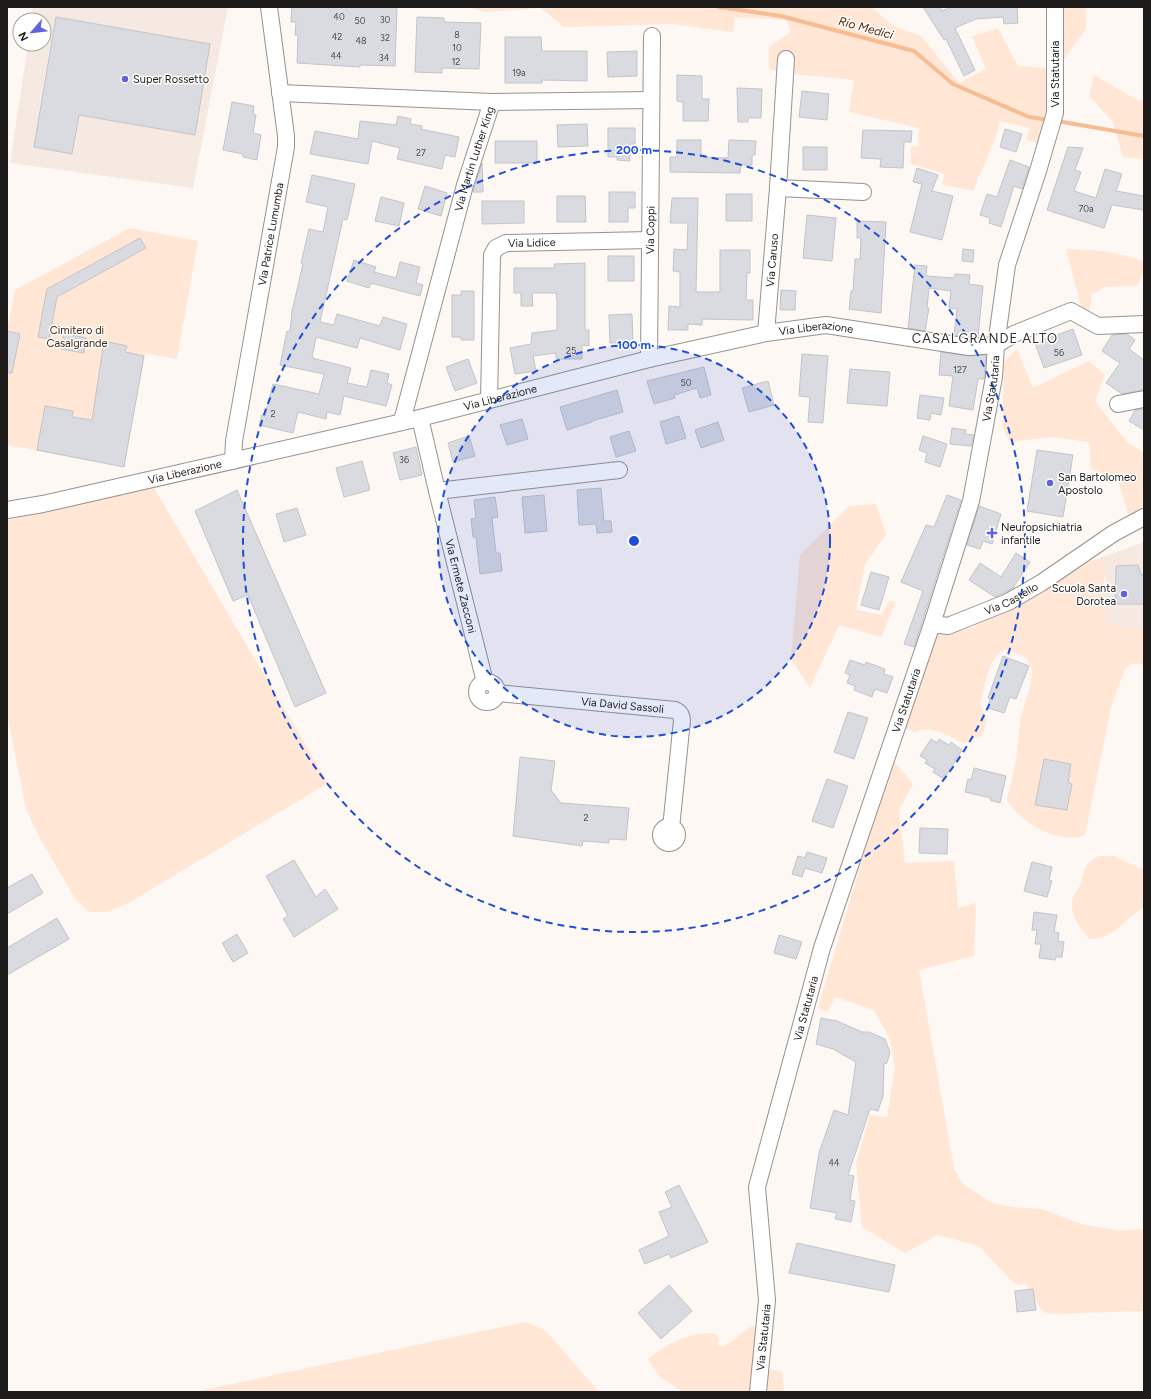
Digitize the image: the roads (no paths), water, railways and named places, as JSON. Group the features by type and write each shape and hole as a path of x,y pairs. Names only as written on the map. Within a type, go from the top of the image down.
{"street":[{"name":"Via Patrice Lumumba","path":"233,461 234,441 286,147 286,136 269,7"},
{"name":"Via Statutaria","path":"758,1392 767,1300 757,1187 822,948 932,624 971,501 994,377 996,345 1007,265 1051,130 1054,112 1055,7"},
{"name":"Via Coppi","path":"649,360 652,36"},
{"name":"Via Caruso","path":"766,333 778,188 786,59"},
{"name":"Via Martin Luther King","path":"280,93 492,102 466,185 402,421"},
{"path":"492,102 651,100"},
{"path":"778,188 863,192"},
{"name":"Via Lidice","path":"489,400 492,255 496,248 506,242 650,240"},
{"path":"996,345 1014,334 1071,311 1098,326 1144,324"},
{"name":"Via Liberazione","path":"7,510 43,504 420,418 649,360 766,333 826,325 969,347 996,345"},
{"path":"1118,404 1144,399"},
{"name":"Via Ermete Zacconi","path":"420,418 484,682 494,685 497,693"},
{"path":"437,491 619,470"},
{"name":"Via Castello","path":"932,624 948,626 1008,602 1041,583 1114,533 1144,517"},
{"name":"Via David Sassoli","path":"497,693 675,710 679,712 682,716 671,828"}],"waterway":[{"name":"Rio Medici","path":"719,7 781,16 914,51 953,84 1029,117 1049,120"},
{"path":"1057,121 1144,136"}],"place":[{"name":"Super Rossetto","path":"125,79"},
{"name":"San Bartolomeo Apostolo","path":"1050,483"},
{"name":"Neuropsichiatria infantile","path":"992,533"},
{"name":"Scuola Santa Dorotea","path":"1124,594"}],"district":[{"name":"CASALGRANDE ALTO","path":"985,338"}],"park label":[{"name":"Cimitero di Casalgrande","path":"77,336"}]}
